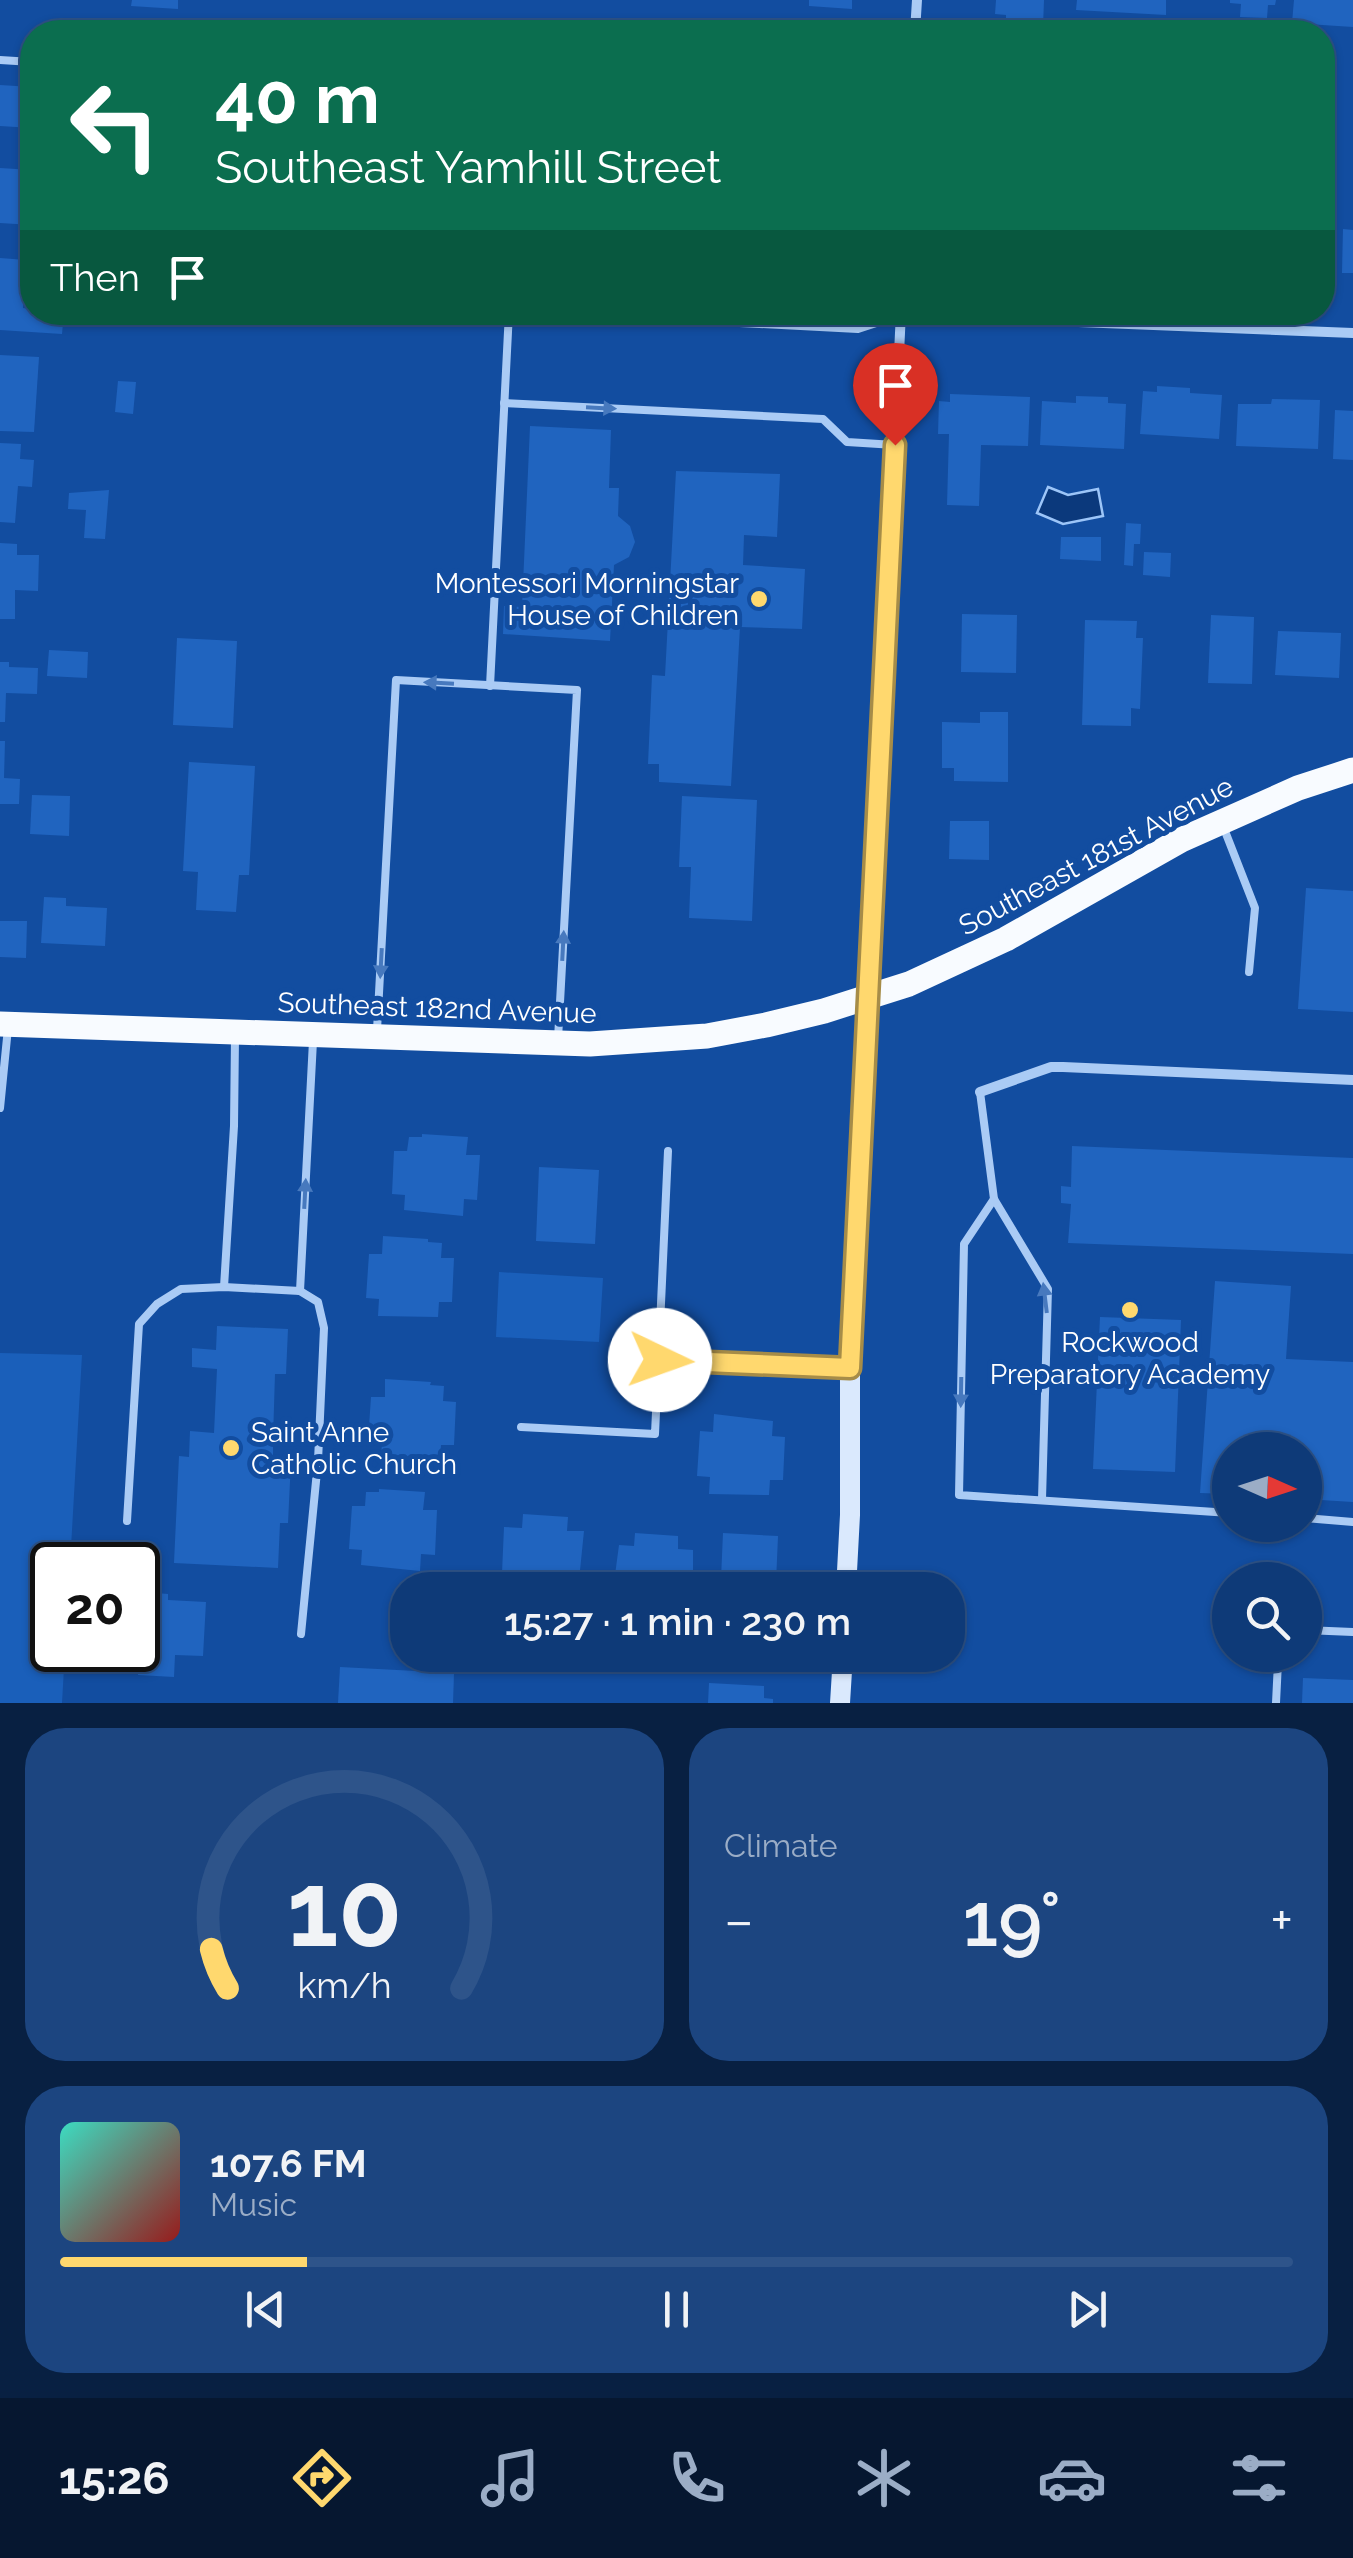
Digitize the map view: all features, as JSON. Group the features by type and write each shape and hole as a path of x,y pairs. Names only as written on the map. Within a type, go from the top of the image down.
{"main road":[{"name":"Southeast 181st Avenue","path":"868,998 910,984 1006,939 1181,840 1298,788 1353,770"},
{"name":"Southeast 182nd Avenue","path":"4,1024 558,1044 707,1036 868,998"}],"street":[{"path":"847,1572 850,1368 900,325"},
{"path":"1163,325 1353,333"},
{"path":"980,1092 1041,1070 1063,1067 1353,1080"},
{"path":"840,1703 842,1672"}],"lane":[{"path":"490,686 507,325"},
{"path":"779,325 858,329 869,325"},
{"path":"504,403 823,419 847,442 895,445"},
{"path":"377,1036 396,680 577,690 558,1044"},
{"path":"1222,822 1256,908 1249,972"},
{"path":"0,1108 4,1024"},
{"path":"224,1288 234,1126 235,1032"},
{"path":"300,1292 314,1034"},
{"path":"980,1092 994,1199 1048,1289 1042,1500"},
{"path":"521,1427 655,1434 668,1150"},
{"path":"994,1199 964,1244 958,1494 1212,1512"},
{"path":"127,1521 139,1324 156,1304 181,1290 224,1288 300,1292 318,1302 324,1328 318,1461 301,1634"},
{"path":"660,1360 850,1368"},
{"path":"1322,1519 1353,1522"},
{"path":"1322,1631 1353,1632"},
{"path":"1276,1703 1278,1672"}],"shaded area":[{"path":"1048,487 1068,495 1098,489 1103,516 1063,524 1037,513"},
{"path":"499,1272 603,1278 599,1342 496,1337"},
{"path":"0,1353 82,1355 71,1542 30,1542 30,1672 64,1672 62,1703 0,1703"}],"building":[{"path":"132,0 178,0 178,9 131,6"},
{"path":"809,0 852,0 852,9 809,6"},
{"path":"996,0 1044,0 1043,20 1006,20 1006,15 995,14"},
{"path":"1077,0 1166,0 1166,15 1076,10"},
{"path":"1230,0 1276,0 1275,5 1268,5 1267,18 1240,17 1241,4"},
{"path":"1294,0 1353,0 1353,27 1335,26 1335,20 1292,20"},
{"path":"0,85 20,86 20,127 0,126"},
{"path":"0,168 20,169 20,224 0,223"},
{"path":"1343,229 1353,230 1353,273 1342,273"},
{"path":"0,258 20,260 20,325 63,325 62,334 0,330"},
{"path":"0,355 39,357 34,432 0,431"},
{"path":"118,381 136,382 133,414 115,412"},
{"path":"1157,386 1222,395 1219,439 1140,434 1143,391 1157,392"},
{"path":"950,394 1030,397 1028,446 981,445 979,506 947,505 949,434 938,434 939,401 950,402"},
{"path":"1076,396 1108,397 1108,403 1126,404 1124,449 1040,445 1042,401 1076,403"},
{"path":"1272,399 1320,400 1318,449 1236,446 1238,404 1271,404"},
{"path":"1335,410 1353,411 1353,460 1333,459"},
{"path":"530,426 611,430 609,488 619,488 618,516 630,526 635,542 629,557 614,565 610,641 503,634 504,606 522,607"},
{"path":"0,443 21,444 20,459 34,460 32,487 18,486 15,523 0,522"},
{"path":"676,471 780,474 777,537 744,535 743,565 805,569 802,629 740,627 731,786 659,782 659,764 648,764 652,675 665,676"},
{"path":"109,490 105,539 84,538 86,510 68,509 69,493"},
{"path":"1126,523 1141,524 1140,544 1134,544 1133,566 1124,565"},
{"path":"1061,537 1101,537 1101,561 1060,559"},
{"path":"0,543 17,544 17,555 39,555 38,591 15,590 15,619 0,619"},
{"path":"1144,552 1171,553 1170,577 1143,575"},
{"path":"962,614 1017,615 1016,673 961,672"},
{"path":"1211,615 1254,617 1252,684 1208,683"},
{"path":"1085,620 1137,621 1136,638 1143,638 1140,709 1131,708 1131,726 1082,725"},
{"path":"1278,631 1341,633 1339,678 1275,675"},
{"path":"177,638 237,641 233,728 173,725"},
{"path":"49,650 88,652 87,678 47,676"},
{"path":"0,662 9,662 9,667 38,668 37,694 6,693 5,722 0,722"},
{"path":"980,712 1008,712 1008,782 954,781 954,768 942,768 942,722 980,723"},
{"path":"0,741 5,741 4,778 20,779 19,804 0,804"},
{"path":"189,762 255,766 249,875 239,875 236,912 196,910 198,872 183,871"},
{"path":"32,795 70,796 69,836 30,834"},
{"path":"682,796 757,800 752,921 689,918 691,867 679,867"},
{"path":"950,821 989,821 989,860 949,859"},
{"path":"1306,888 1353,891 1353,1012 1298,1009"},
{"path":"44,897 66,898 66,906 107,908 105,946 41,943"},
{"path":"0,921 27,921 26,958 0,957"},
{"path":"409,1137 468,1137 466,1155 480,1155 477,1200 464,1199 463,1216 404,1210 405,1195 392,1194 394,1151 407,1151"},
{"path":"1072,1146 1353,1158 1353,1254 1068,1243 1071,1204 1061,1203 1061,1186 1071,1187"},
{"path":"539,1167 599,1170 595,1244 536,1241"},
{"path":"383,1236 442,1243 441,1258 454,1258 452,1302 439,1302 438,1317 378,1316 379,1299 366,1298 369,1254 382,1254"},
{"path":"1215,1281 1291,1286 1286,1359 1353,1362 1353,1502 1322,1500 1322,1432 1212,1432 1212,1493 1200,1493"},
{"path":"1100,1317 1181,1320 1175,1472 1093,1469"},
{"name":"Saint Anne Catholic Church","path":"217,1326 288,1329 286,1374 275,1374 273,1460 291,1461 288,1523 280,1523 278,1568 174,1563 179,1456 189,1457 190,1431 214,1433 217,1369 192,1367 192,1348 216,1350"},
{"path":"385,1379 444,1386 443,1401 456,1402 454,1445 441,1445 440,1460 381,1459 382,1442 368,1441 371,1397 385,1397"},
{"path":"714,1414 773,1421 772,1436 785,1437 783,1480 770,1480 769,1495 709,1494 710,1477 697,1476 700,1431 713,1432"},
{"path":"366,1492 425,1492 423,1510 437,1510 435,1555 421,1554 420,1571 361,1565 362,1550 349,1549 352,1506 365,1506"},
{"path":"523,1514 568,1517 567,1531 584,1531 580,1572 502,1572 504,1527 522,1528"},
{"path":"635,1533 678,1536 678,1549 693,1550 693,1572 615,1572 619,1545 634,1546"},
{"path":"723,1533 778,1536 776,1572 721,1572"},
{"path":"160,1593 168,1594 168,1600 206,1602 203,1656 175,1655 174,1677 138,1675 160,1672"},
{"path":"340,1667 454,1673 453,1703 338,1703"},
{"path":"1303,1678 1353,1680 1353,1703 1302,1703"},
{"path":"709,1683 764,1686 764,1698 773,1699 773,1703 708,1703"}],"place":[{"name":"Montessori Morningstar House of Children","path":"759,599"},
{"name":"Rockwood Preparatory Academy","path":"1130,1310"},
{"name":"Saint Anne Catholic Church","path":"231,1448"}],"route":[{"path":"660,1360 850,1368 895,445"}]}
